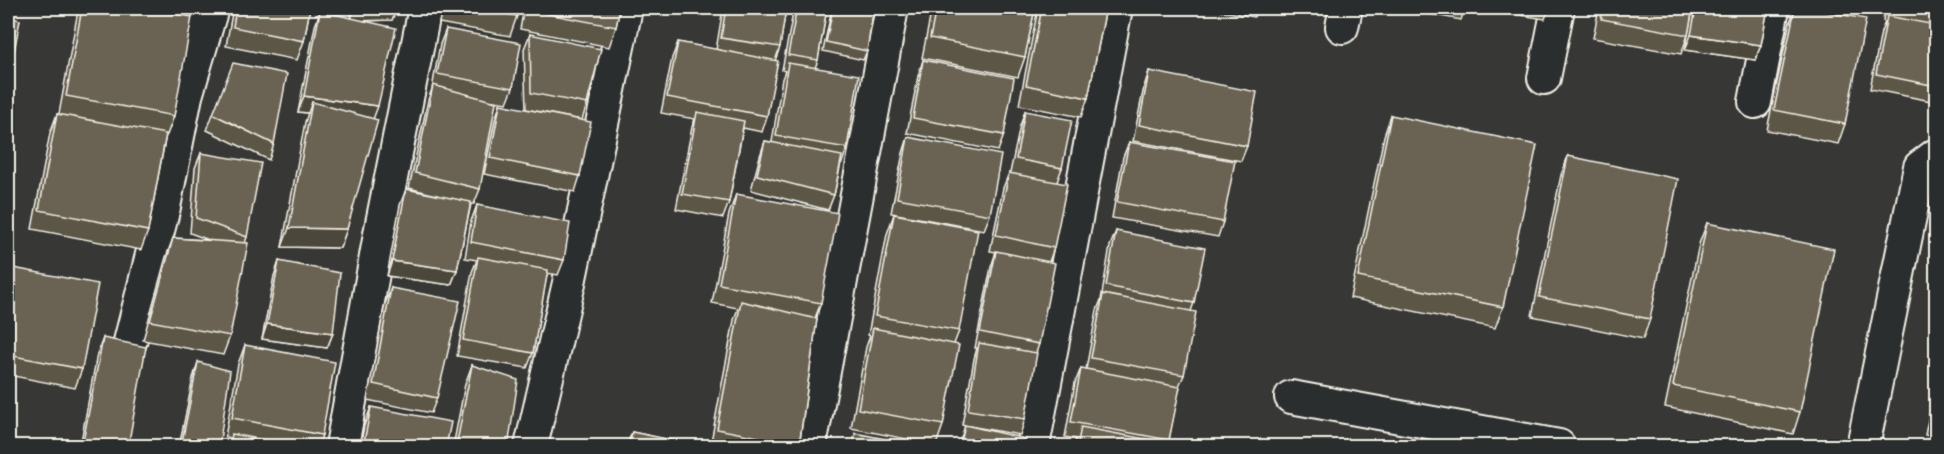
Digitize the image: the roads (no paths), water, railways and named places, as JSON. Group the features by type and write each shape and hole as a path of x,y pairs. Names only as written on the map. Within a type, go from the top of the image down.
{"street":[{"path":"130,342 164,207 186,96 212,8"},
{"path":"342,447 381,223 425,8"},
{"path":"531,447 569,283 626,8"},
{"path":"1033,447 1116,8"},
{"path":"1544,78 1557,8"},
{"path":"1755,102 1773,8"},
{"path":"810,447 891,12 858,12"},
{"path":"1863,447 1920,167 1936,155"},
{"path":"1291,397 1559,447"}]}
